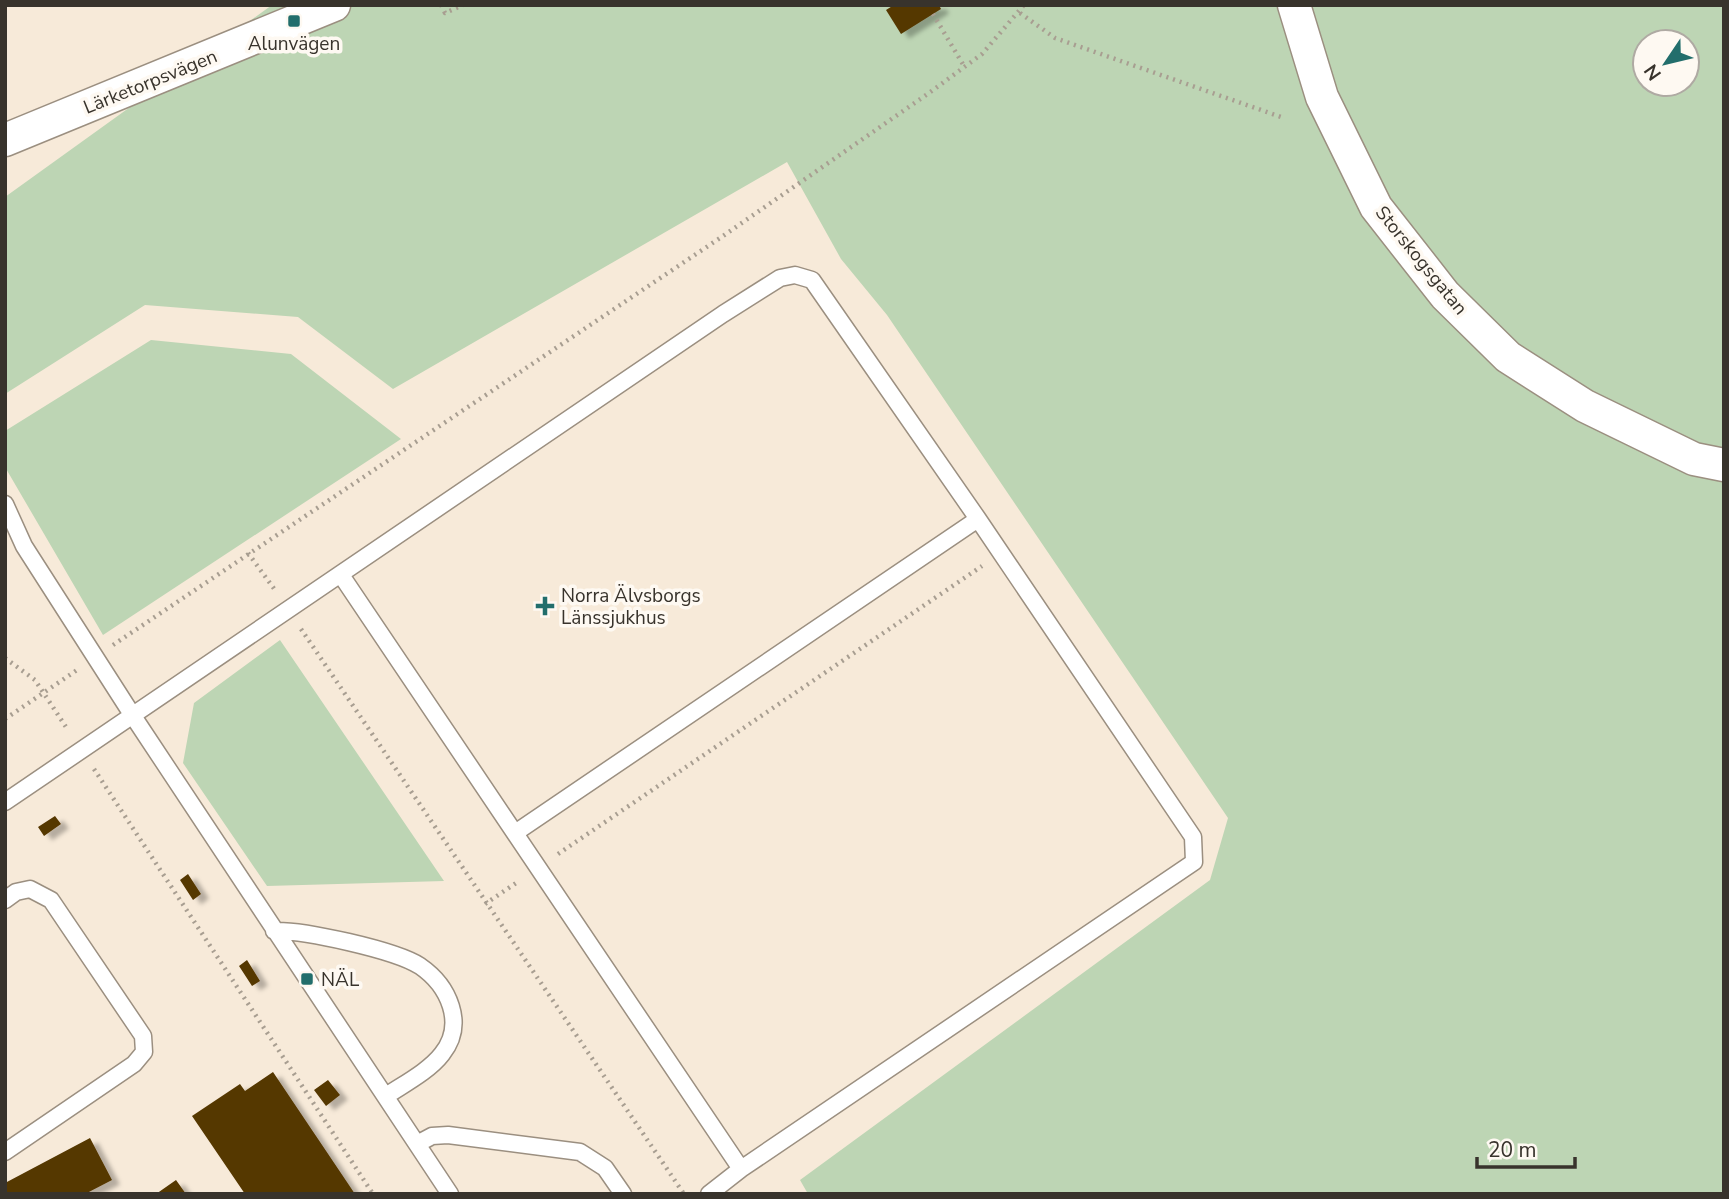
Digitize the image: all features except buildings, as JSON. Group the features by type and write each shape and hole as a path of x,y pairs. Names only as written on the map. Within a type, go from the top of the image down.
{"street":[{"name":"Lärketorpsvägen","path":"5,140 334,5"},
{"name":"Storskogsgatan","path":"1294,5 1322,97 1376,207 1445,295 1508,357 1585,406 1693,458 1724,465"}],"lane":[{"path":"5,802 723,314 780,278 796,275 812,280 1002,553 1193,837 1194,862 741,1169 709,1194"},
{"path":"5,504 24,546 133,716 450,1194"},
{"path":"515,833 978,519"},
{"path":"341,575 741,1169"},
{"path":"5,900 16,892 30,889 51,900 143,1036 144,1052 134,1065 5,1152"},
{"path":"274,931 298,930 419,965 445,991 454,1009 451,1039 441,1055 386,1096"},
{"path":"417,1144 432,1136 448,1135 580,1152 605,1168 623,1194"}],"path":[{"path":"441,5 445,13 463,5"},
{"path":"5,719 178,604 248,552 711,244 982,54 1020,13 1024,5"},
{"path":"1020,13 1055,38 1284,118"},
{"path":"933,14 964,66"},
{"path":"248,552 684,1194"},
{"path":"485,904 1002,553"},
{"path":"5,658 35,680 45,693 373,1194"}],"green space":[{"path":"272,5 1724,5 1724,1194 808,1194 800,1180 1210,880 1228,818 887,315 841,259 787,162 393,389 298,317 145,305 5,394 5,197"},
{"path":"151,340 291,354 401,439 103,635 5,467 5,431"},
{"path":"280,640 444,881 267,886 183,763 194,703"}],"place":[{"name":"Alunvägen","path":"294,21"},
{"name":"Norra Älvsborgs Länssjukhus","path":"545,606"},
{"name":"NÄL","path":"307,979"}]}
